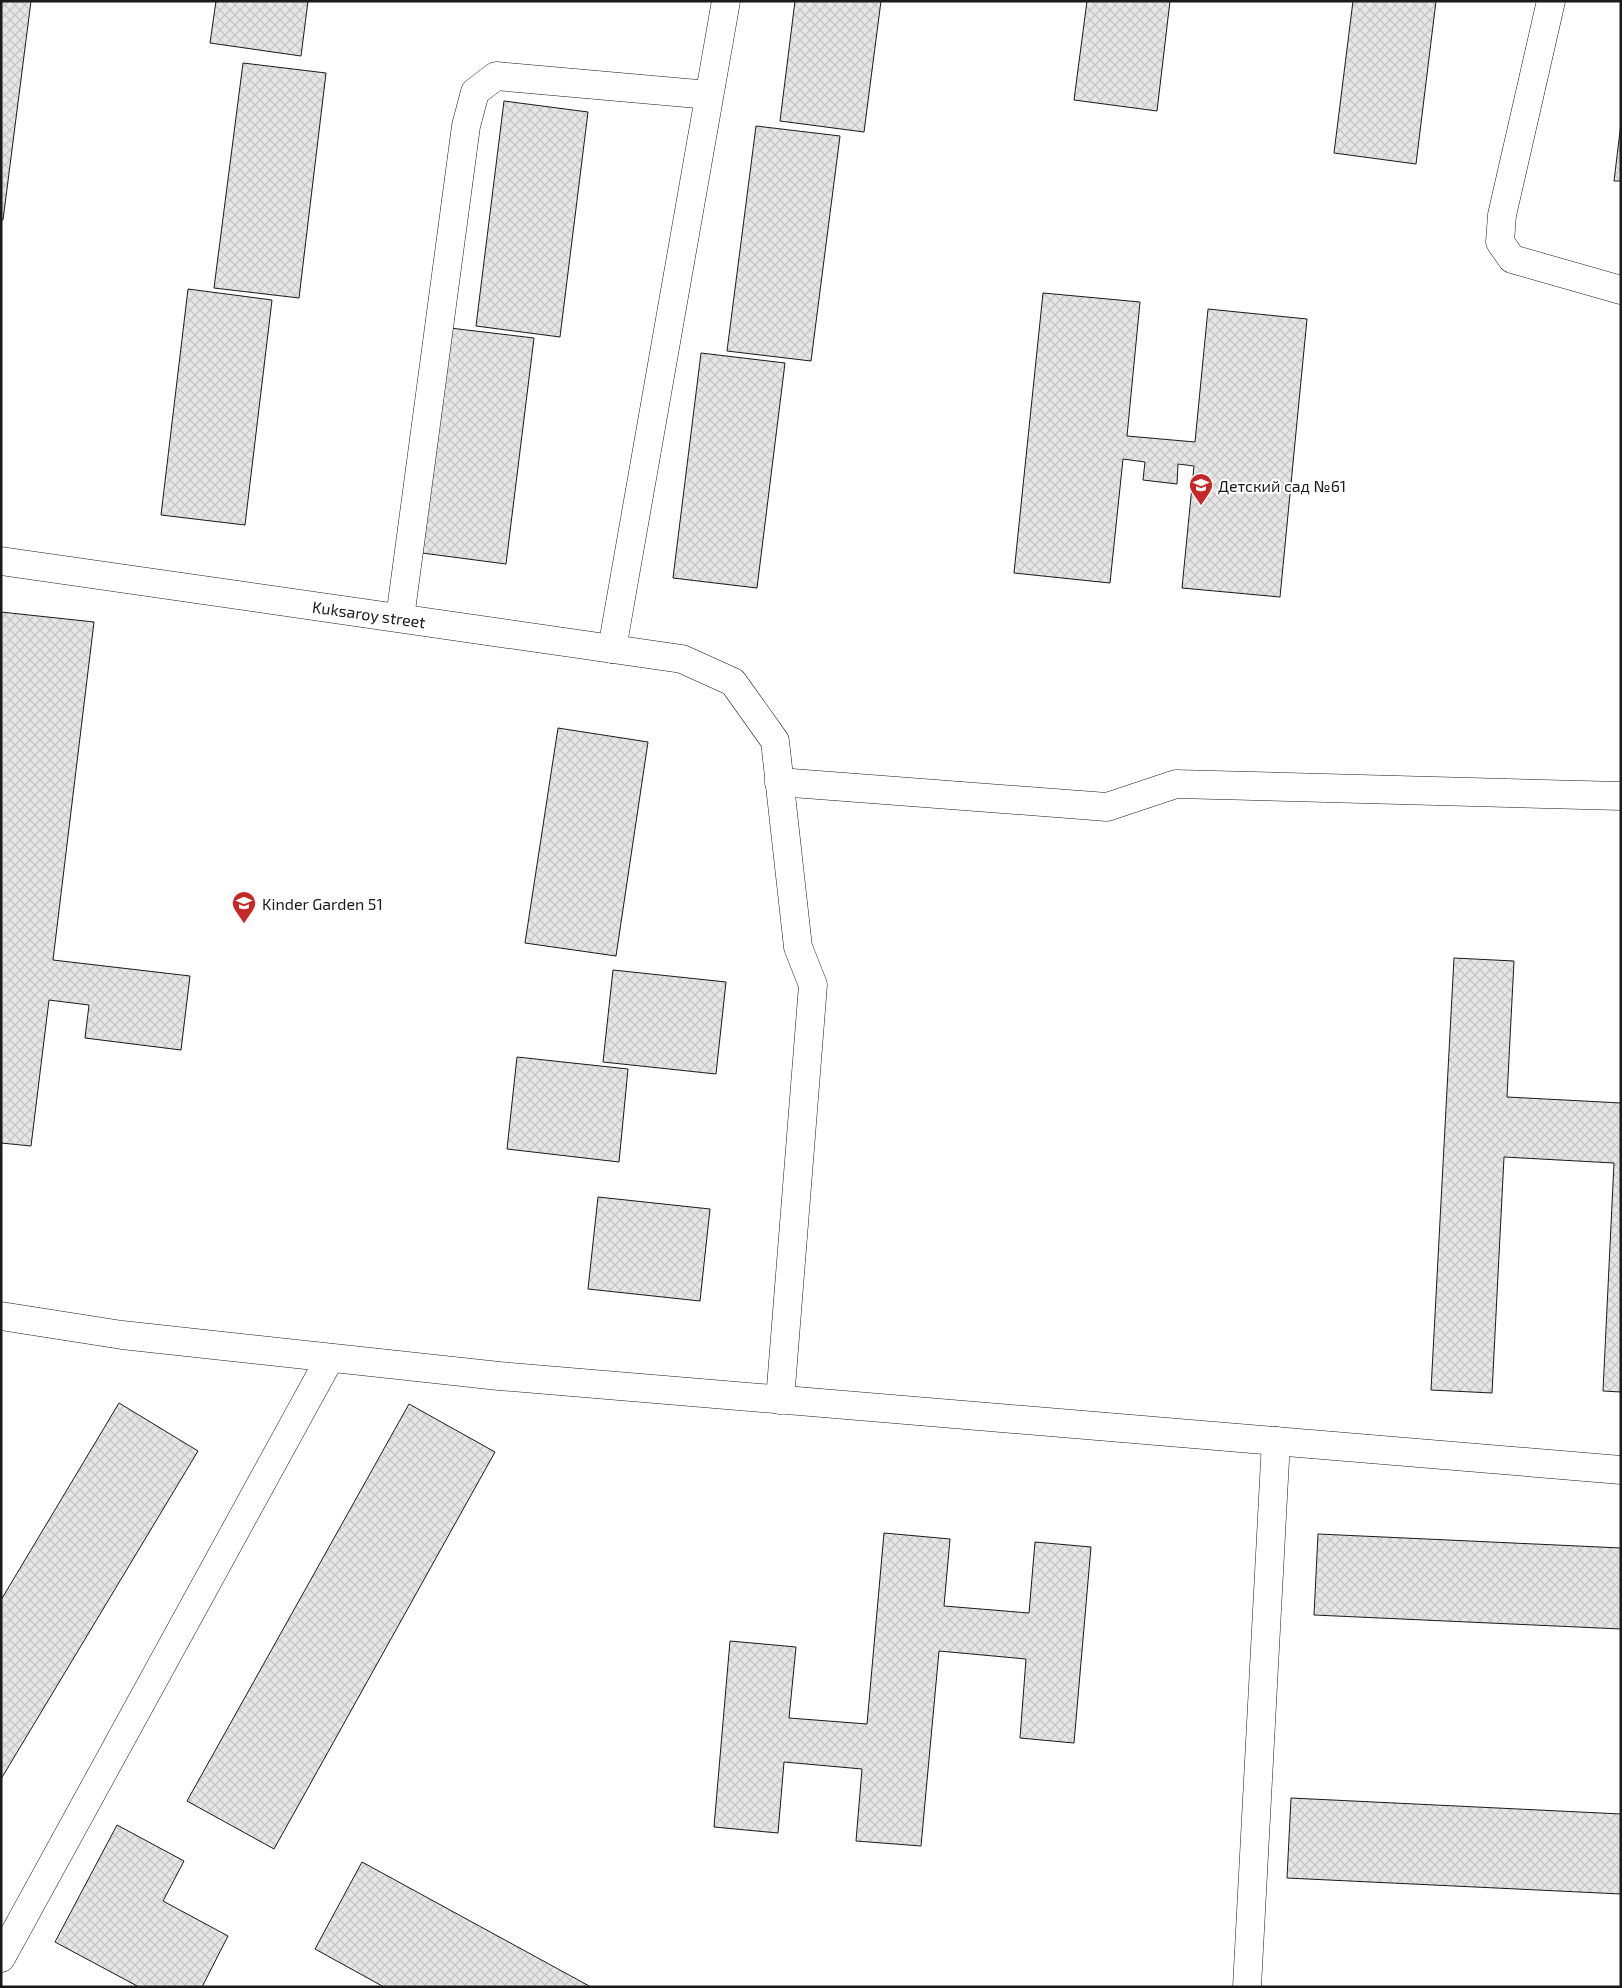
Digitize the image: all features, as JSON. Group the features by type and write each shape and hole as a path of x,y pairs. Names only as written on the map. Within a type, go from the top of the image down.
{"street":[{"path":"612,649 726,1"},
{"path":"1551,1 1502,215 1500,242 1512,259 1621,290"},
{"path":"400,618 466,126 475,92 496,76 709,95"},
{"name":"Kuksaroy street","path":"1,561 682,659 733,682 775,741 779,782"},
{"path":"780,1400 812,985 798,947 779,782 1107,806 1176,784 1621,796"},
{"path":"1,1316 122,1335 499,1376 1621,1470"},
{"path":"1,1958 330,1358"},
{"path":"1247,1987 1276,1441"}],"building":[{"path":"1,1 31,1 3,220 1,220"},
{"path":"216,1 308,1 301,56 210,43"},
{"path":"795,1 881,1 864,132 780,121"},
{"path":"1087,1 1170,1 1157,111 1074,100"},
{"path":"1353,1 1436,1 1416,164 1334,153"},
{"path":"243,63 326,73 299,298 214,288"},
{"path":"504,101 588,112 560,337 476,326"},
{"path":"1621,123 1621,181 1614,181"},
{"path":"756,126 840,136 811,361 727,351"},
{"path":"188,289 272,300 245,525 161,515"},
{"path":"1043,293 1140,302 1127,436 1195,442 1208,309 1307,319 1280,597 1182,588 1194,466 1178,464 1177,484 1143,480 1145,462 1123,459 1110,583 1014,573"},
{"path":"450,328 534,338 506,564 422,553"},
{"path":"701,353 785,363 757,588 673,578"},
{"path":"1,612 94,622 53,960 190,976 181,1050 85,1038 89,1005 49,1000 31,1146 1,1143"},
{"path":"558,728 648,742 616,956 525,943"},
{"path":"1454,958 1514,961 1507,1097 1621,1103 1621,1392 1603,1391 1614,1163 1504,1157 1492,1393 1431,1390"},
{"path":"613,970 726,982 716,1074 603,1062"},
{"path":"517,1057 628,1069 619,1162 507,1149"},
{"path":"598,1197 710,1209 700,1301 588,1289"},
{"path":"119,1403 198,1451 1,1779 1,1600"},
{"path":"409,1404 495,1452 274,1849 187,1801"},
{"path":"884,1533 950,1539 944,1606 1029,1613 1035,1542 1091,1547 1074,1743 1020,1738 1026,1659 939,1651 921,1846 856,1841 862,1769 784,1762 778,1833 714,1827 730,1641 796,1647 789,1718 867,1724"},
{"path":"1318,1534 1621,1548 1621,1629 1314,1615"},
{"path":"1291,1798 1621,1814 1621,1894 1287,1878"},
{"path":"117,1825 184,1861 163,1901 228,1936 202,1987 139,1987 55,1942"},
{"path":"362,1862 591,1987 384,1987 315,1949"}],"place":[{"name":"Детский сад №61","path":"1201,506"},
{"name":"Kinder Garden 51","path":"244,924"}]}
